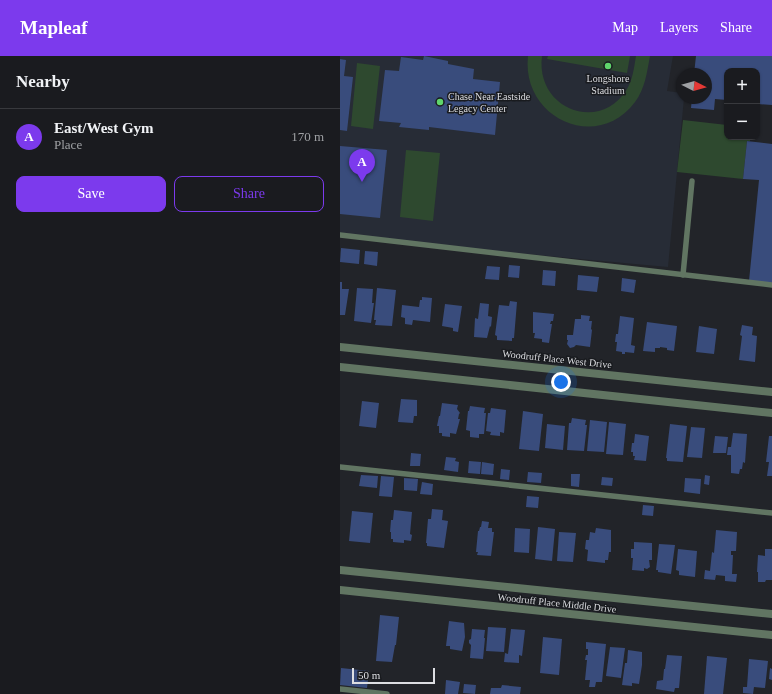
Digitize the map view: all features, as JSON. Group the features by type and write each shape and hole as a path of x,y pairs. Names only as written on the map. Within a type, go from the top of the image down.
{"street":[{"name":"Woodruff Place West Drive","path":"340,346 772,392"},
{"path":"340,367 772,412"},
{"name":"Woodruff Place Middle Drive","path":"340,570 772,614"},
{"name":"Woodruff Place Middle Drive","path":"340,590 772,635"}],"lane":[{"path":"683,275 692,181"},
{"path":"340,235 772,285"},
{"path":"340,467 772,513"},
{"path":"340,689 387,694"}],"shaded area":[{"path":"340,56 673,56 667,91 676,92 676,104 683,104 668,267 340,237"}],"green space":[{"path":"528,56 542,56 543,74 549,90 559,102 572,109 586,112 601,110 615,103 627,89 631,81 636,56 650,56 647,74 635,102 619,117 601,125 583,126 565,121 549,111 536,97 529,78"},
{"name":"Longshore Stadium","path":"548,56 630,56 627,73 547,59"},
{"path":"357,63 380,66 373,129 351,126"},
{"path":"683,120 724,125 724,140 750,140 747,141 743,179 677,172"},
{"path":"406,150 440,153 433,221 400,217"}],"building":[{"name":"Chase Near Eastside Legacy Center","path":"424,56 448,61 448,64 474,69 473,79 500,82 495,135 429,127 429,130 399,127 401,123 379,121 385,70 399,71 401,57 423,60"},
{"path":"696,56 772,56 772,105 760,104 760,68 724,68 724,100 715,99 714,110 691,108 691,104 712,104 712,68 695,68"},
{"path":"340,59 346,60 344,76 353,77 347,131 340,130"},
{"path":"747,141 772,144 772,283 749,281 759,180 743,179"},
{"path":"340,146 387,150 380,218 340,214"},
{"path":"341,248 360,250 359,264 340,262"},
{"path":"365,251 378,252 377,266 364,264"},
{"path":"509,265 520,266 519,278 508,277"},
{"path":"487,266 500,267 499,280 485,279"},
{"path":"543,270 556,271 555,286 542,285"},
{"path":"578,275 599,277 597,292 577,290"},
{"path":"622,278 636,280 634,293 621,291"},
{"path":"340,282 342,282 342,289 349,289 345,315 340,315"},
{"path":"357,288 373,289 372,303 374,303 371,323 354,321"},
{"path":"377,288 396,290 392,326 375,325 376,320 374,320"},
{"path":"422,297 432,298 430,322 413,320 412,325 405,324 405,318 401,317 402,305 419,307"},
{"path":"510,301 517,302 514,338 512,338 512,341 497,340 497,336 495,335 499,305 509,306"},
{"path":"480,303 489,304 488,316 492,317 491,327 490,326 487,338 474,337 475,318 478,319"},
{"path":"445,304 462,306 458,332 453,331 453,328 442,326"},
{"path":"533,312 554,314 553,321 551,321 550,324 552,324 549,343 542,342 542,339 534,338"},
{"path":"581,315 590,316 589,321 592,321 590,347 576,345 570,348 567,344 567,335 573,335 575,319 581,319"},
{"path":"620,316 634,318 631,345 635,346 634,353 625,352 625,354 622,354 622,352 616,351 617,342 615,342 616,334 618,334"},
{"path":"647,322 677,326 674,351 660,347 655,348 655,352 643,351"},
{"path":"742,325 753,327 752,335 757,336 755,362 739,360"},
{"path":"699,326 717,329 714,354 696,352"},
{"path":"401,399 417,400 417,416 414,416 413,423 398,422"},
{"path":"362,401 379,403 376,428 359,426"},
{"path":"442,403 458,405 457,409 460,413 456,434 450,433 450,437 442,436 442,433 439,433 439,426 437,426"},
{"path":"470,406 485,408 484,434 479,434 479,438 470,437 470,431 466,430"},
{"path":"491,408 506,410 504,433 500,432 500,436 490,435 491,432 486,431 488,413 490,413"},
{"path":"523,411 543,414 539,451 519,449"},
{"path":"572,418 586,420 585,425 587,425 584,451 567,450 569,423 571,423"},
{"path":"590,420 607,422 604,452 587,451"},
{"path":"609,422 626,424 623,455 606,454"},
{"path":"547,424 565,426 563,450 545,448"},
{"path":"670,424 687,426 683,462 667,461 666,458"},
{"path":"691,427 705,428 702,458 687,457"},
{"path":"733,433 747,434 745,463 743,462 742,469 740,469 739,474 731,473 731,455 727,455 728,447 731,447"},
{"path":"635,434 649,436 646,461 634,460 635,456 633,456 633,452 631,452"},
{"path":"715,436 728,437 726,453 713,453"},
{"path":"769,436 772,436 772,476 767,476 769,462 766,462"},
{"path":"411,453 421,454 420,466 410,466"},
{"path":"446,457 456,458 455,461 459,462 458,472 444,470"},
{"path":"469,461 481,462 480,474 468,473"},
{"path":"482,462 494,464 493,475 481,474"},
{"path":"501,469 510,470 509,480 500,479"},
{"path":"528,472 542,473 541,483 527,482"},
{"path":"571,474 580,474 579,487 571,486"},
{"path":"361,475 378,476 377,488 359,486"},
{"path":"705,475 710,476 709,485 704,484"},
{"path":"381,476 394,477 392,497 379,496"},
{"path":"602,477 613,478 612,486 601,485"},
{"path":"404,478 418,479 417,491 404,490"},
{"path":"685,478 701,479 700,494 684,492"},
{"path":"422,482 433,484 432,495 420,494"},
{"path":"527,496 539,497 538,508 526,507"},
{"path":"643,505 654,506 653,516 642,515"},
{"path":"432,509 443,510 442,520 448,521 444,548 427,546 426,543 428,519 431,519"},
{"path":"394,510 412,512 410,534 412,535 411,541 404,540 404,543 393,542 393,539 391,539 391,520 393,520"},
{"path":"352,511 373,513 370,543 349,541"},
{"path":"482,521 489,522 488,528 492,528 492,532 494,532 491,556 477,555 478,552 476,552 478,531 481,527"},
{"path":"538,527 555,529 552,561 535,559"},
{"path":"515,528 530,529 529,553 514,552"},
{"path":"596,528 611,530 611,552 609,552 608,560 605,560 605,563 587,561 588,550 585,549 586,540 589,540 590,532 595,533"},
{"path":"716,530 737,532 736,551 731,551 731,555 733,555 732,574 737,574 736,582 725,581 725,576 716,575 715,580 704,579 705,570 710,571 712,552 714,553"},
{"path":"559,532 576,533 573,562 557,561"},
{"path":"634,542 652,543 652,560 649,560 650,567 647,569 644,568 644,571 632,570 633,558 631,558 631,549 634,549"},
{"path":"659,544 675,545 671,574 658,572 658,570 656,570"},
{"path":"678,549 697,551 695,577 679,575 679,571 676,570"},
{"path":"765,549 772,549 772,580 758,582 758,555 765,556"},
{"path":"380,615 399,617 396,645 392,662 376,661"},
{"path":"449,621 464,623 465,637 462,651 450,649 450,646 446,646"},
{"path":"488,627 506,628 504,652 486,651"},
{"path":"472,629 485,630 483,659 470,658 471,645 469,640 471,639"},
{"path":"511,629 525,630 522,656 519,655 519,663 504,662 505,653 508,654"},
{"path":"543,637 562,639 559,675 540,673"},
{"path":"586,642 606,644 602,682 596,682 595,687 589,687 590,680 585,680 587,660 585,660 586,655 588,655"},
{"path":"610,647 625,648 621,678 606,676"},
{"path":"628,650 642,652 642,665 639,684 632,683 632,686 622,685 625,663 627,663"},
{"path":"667,655 682,656 679,688 675,688 674,692 656,689 657,681 663,680"},
{"path":"707,656 727,658 723,694 704,694"},
{"path":"749,659 768,661 765,688 754,687 753,694 743,693 743,687 747,687"},
{"path":"341,668 369,671 367,688 340,685"},
{"path":"770,668 772,669 772,680 769,679"},
{"path":"446,680 460,682 458,694 445,694"},
{"path":"464,684 476,685 475,694 463,693"},
{"path":"502,685 521,687 520,694 490,694 491,688 501,688"}],"place":[{"name":"Longshore Stadium","path":"608,66"},
{"name":"Chase Near Eastside Legacy Center","path":"440,102"},
{"name":"East/West Gym","path":"362,182"}]}
